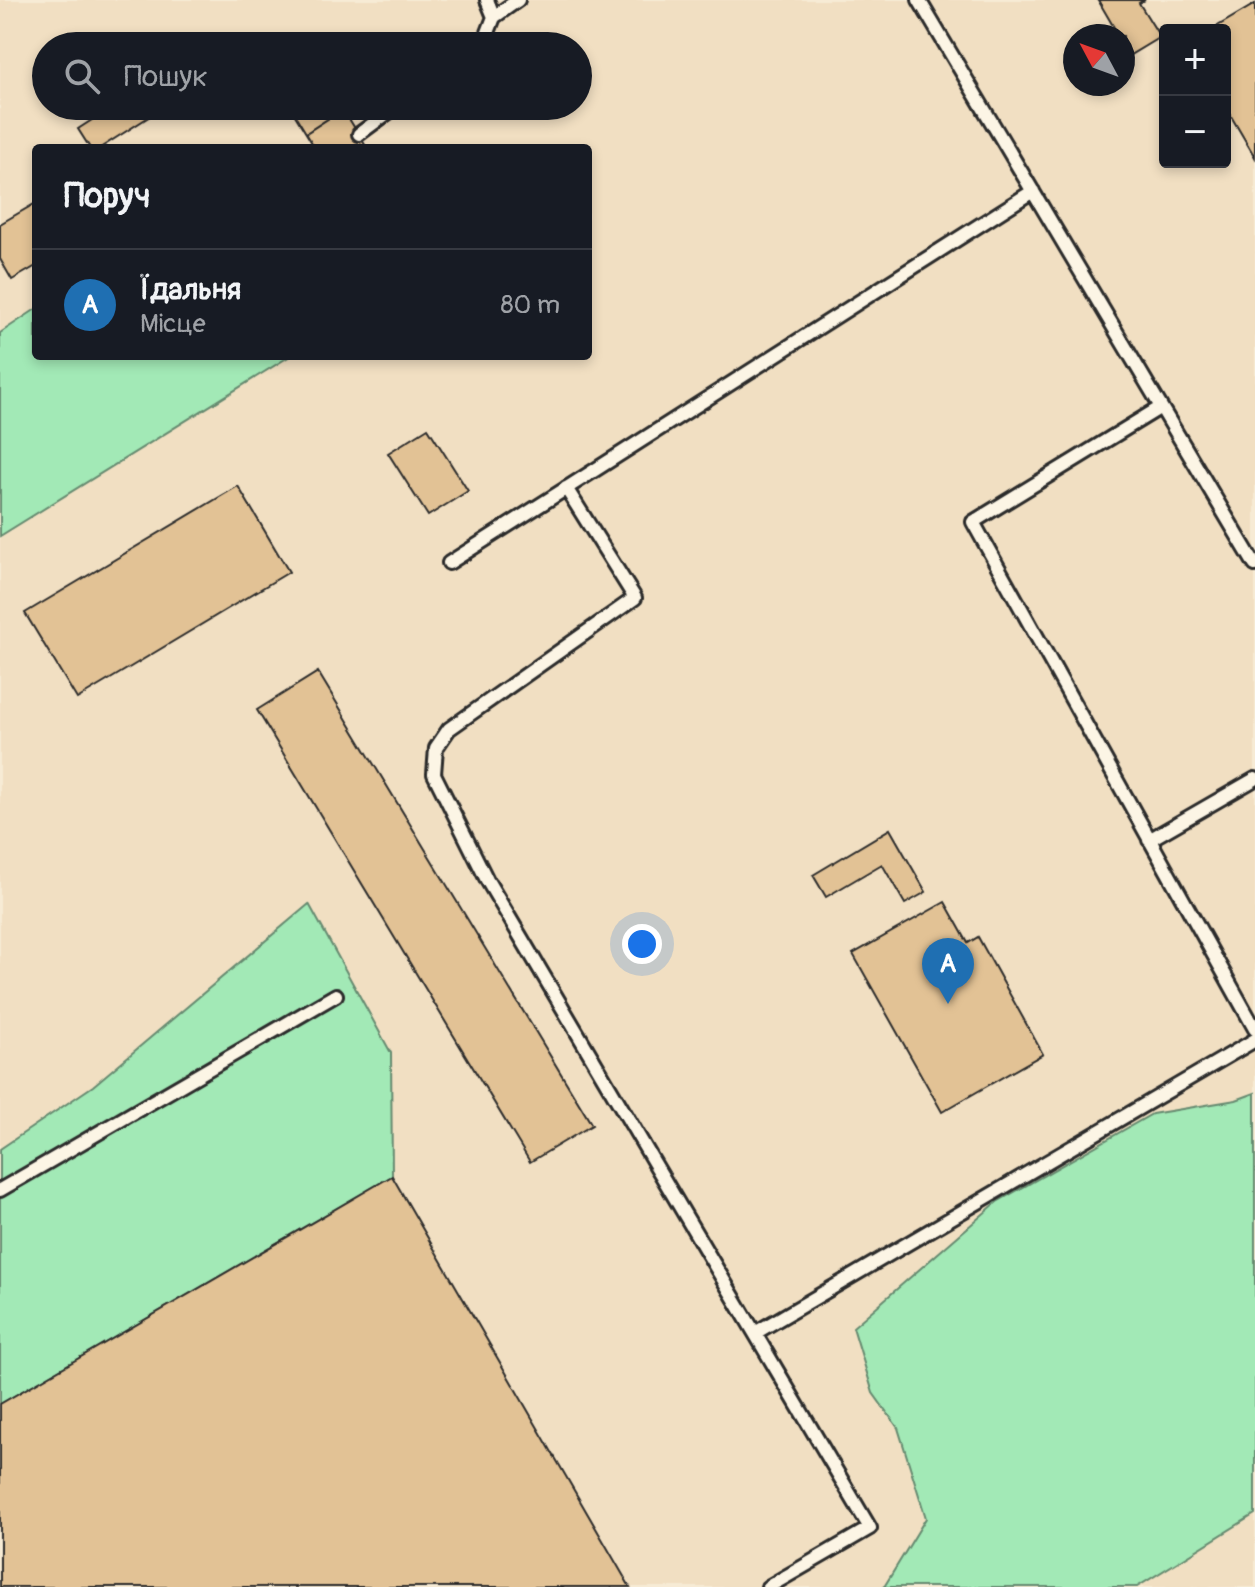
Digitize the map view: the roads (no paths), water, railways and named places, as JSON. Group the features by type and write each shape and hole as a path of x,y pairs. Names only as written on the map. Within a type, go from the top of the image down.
{"lane":[{"path":"487,0 494,17"},
{"path":"488,32 494,17 518,0"},
{"path":"919,0 1255,565"},
{"path":"359,134 378,120"},
{"path":"449,563 1033,191"},
{"path":"1161,407 973,522 1255,1029"},
{"path":"566,488 635,598 449,729 436,748 434,774 487,880 870,1528 768,1587"},
{"path":"1149,840 1255,779"},
{"path":"0,1190 336,995"},
{"path":"755,1333 1255,1040"}],"place":[{"name":"Їдальня","path":"948,1004"}]}
